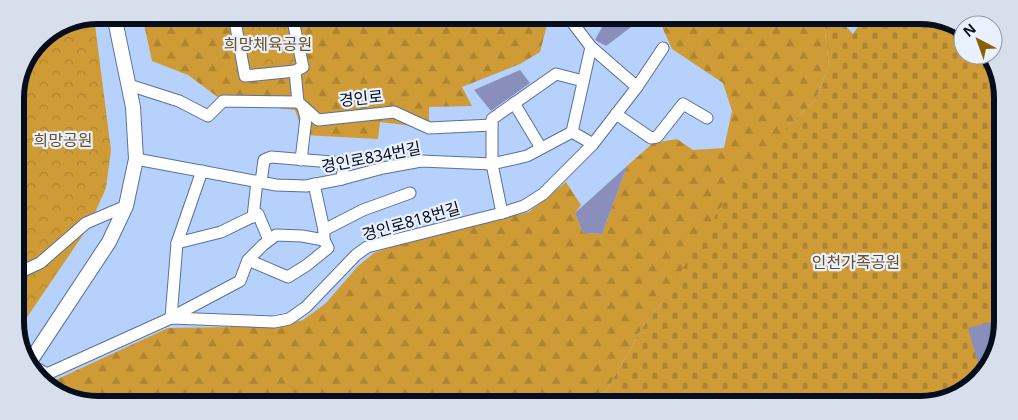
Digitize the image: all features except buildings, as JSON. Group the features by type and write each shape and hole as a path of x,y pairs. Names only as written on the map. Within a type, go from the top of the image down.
{"main road":[{"path":"33,358 109,242 126,206 136,159 133,107 116,24"}],"street":[{"path":"235,24 245,76 295,71 303,67 294,24"},
{"path":"573,24 591,47 637,86"},
{"path":"591,47 572,132 594,144"},
{"name":"경인로818번길","path":"171,318 274,322 289,319 306,307 356,255 367,247 524,206 543,194 594,144 663,48"},
{"path":"295,71 300,104 306,118 302,160"},
{"path":"502,212 492,164 492,119 556,74 583,81"},
{"path":"129,85 179,102 208,116 222,101 300,104"},
{"name":"경인로","path":"300,104 318,120 394,112 430,128 492,125"},
{"path":"514,104 542,148"},
{"path":"616,114 651,138 657,137 683,104 707,118"},
{"name":"경인로834번길","path":"136,159 276,185 306,186 421,161 492,164 526,156 572,132"},
{"path":"252,217 264,160 271,158 344,163 342,179"},
{"path":"171,318 177,243 202,171"},
{"path":"248,260 288,277 328,248 314,184"},
{"name":"경인로818번길","path":"324,235 364,210 410,193"},
{"path":"24,270 40,263 86,223 126,206"},
{"path":"177,243 221,232 258,214 269,240 276,235 324,235"},
{"name":"경인로818번길","path":"42,372 47,374 171,318 240,281 248,260 269,240"}],"green space":[{"name":"희망공원","path":"95,24 111,150 106,188 89,226 24,322 24,93 26,79 31,65 49,42 70,29"},
{"path":"144,24 547,24 540,52 520,64 462,87 472,106 429,107 429,128 380,122 378,139 304,135 295,110 223,101 188,75 152,61"},
{"name":"희망체육공원","path":"235,24 294,24 303,67 245,76"},
{"path":"661,24 824,24 829,65 816,99 787,127 642,328 607,390 597,396 89,396 65,389 53,381 168,328 280,326 303,320 326,303 358,266 374,253 393,246 529,212 566,182 581,205 575,213 583,233 602,234 627,166 653,143 677,139 693,150 724,148 732,111 723,83 672,49"},
{"name":"인천가족공원","path":"824,24 844,24 853,34 860,24 929,24 953,31 953,65 987,65 994,89 994,322 993,336 987,355 982,363 965,381 957,386 939,394 925,396 597,396 607,390 642,328 661,304 735,184 787,127 816,99 829,65"}]}
